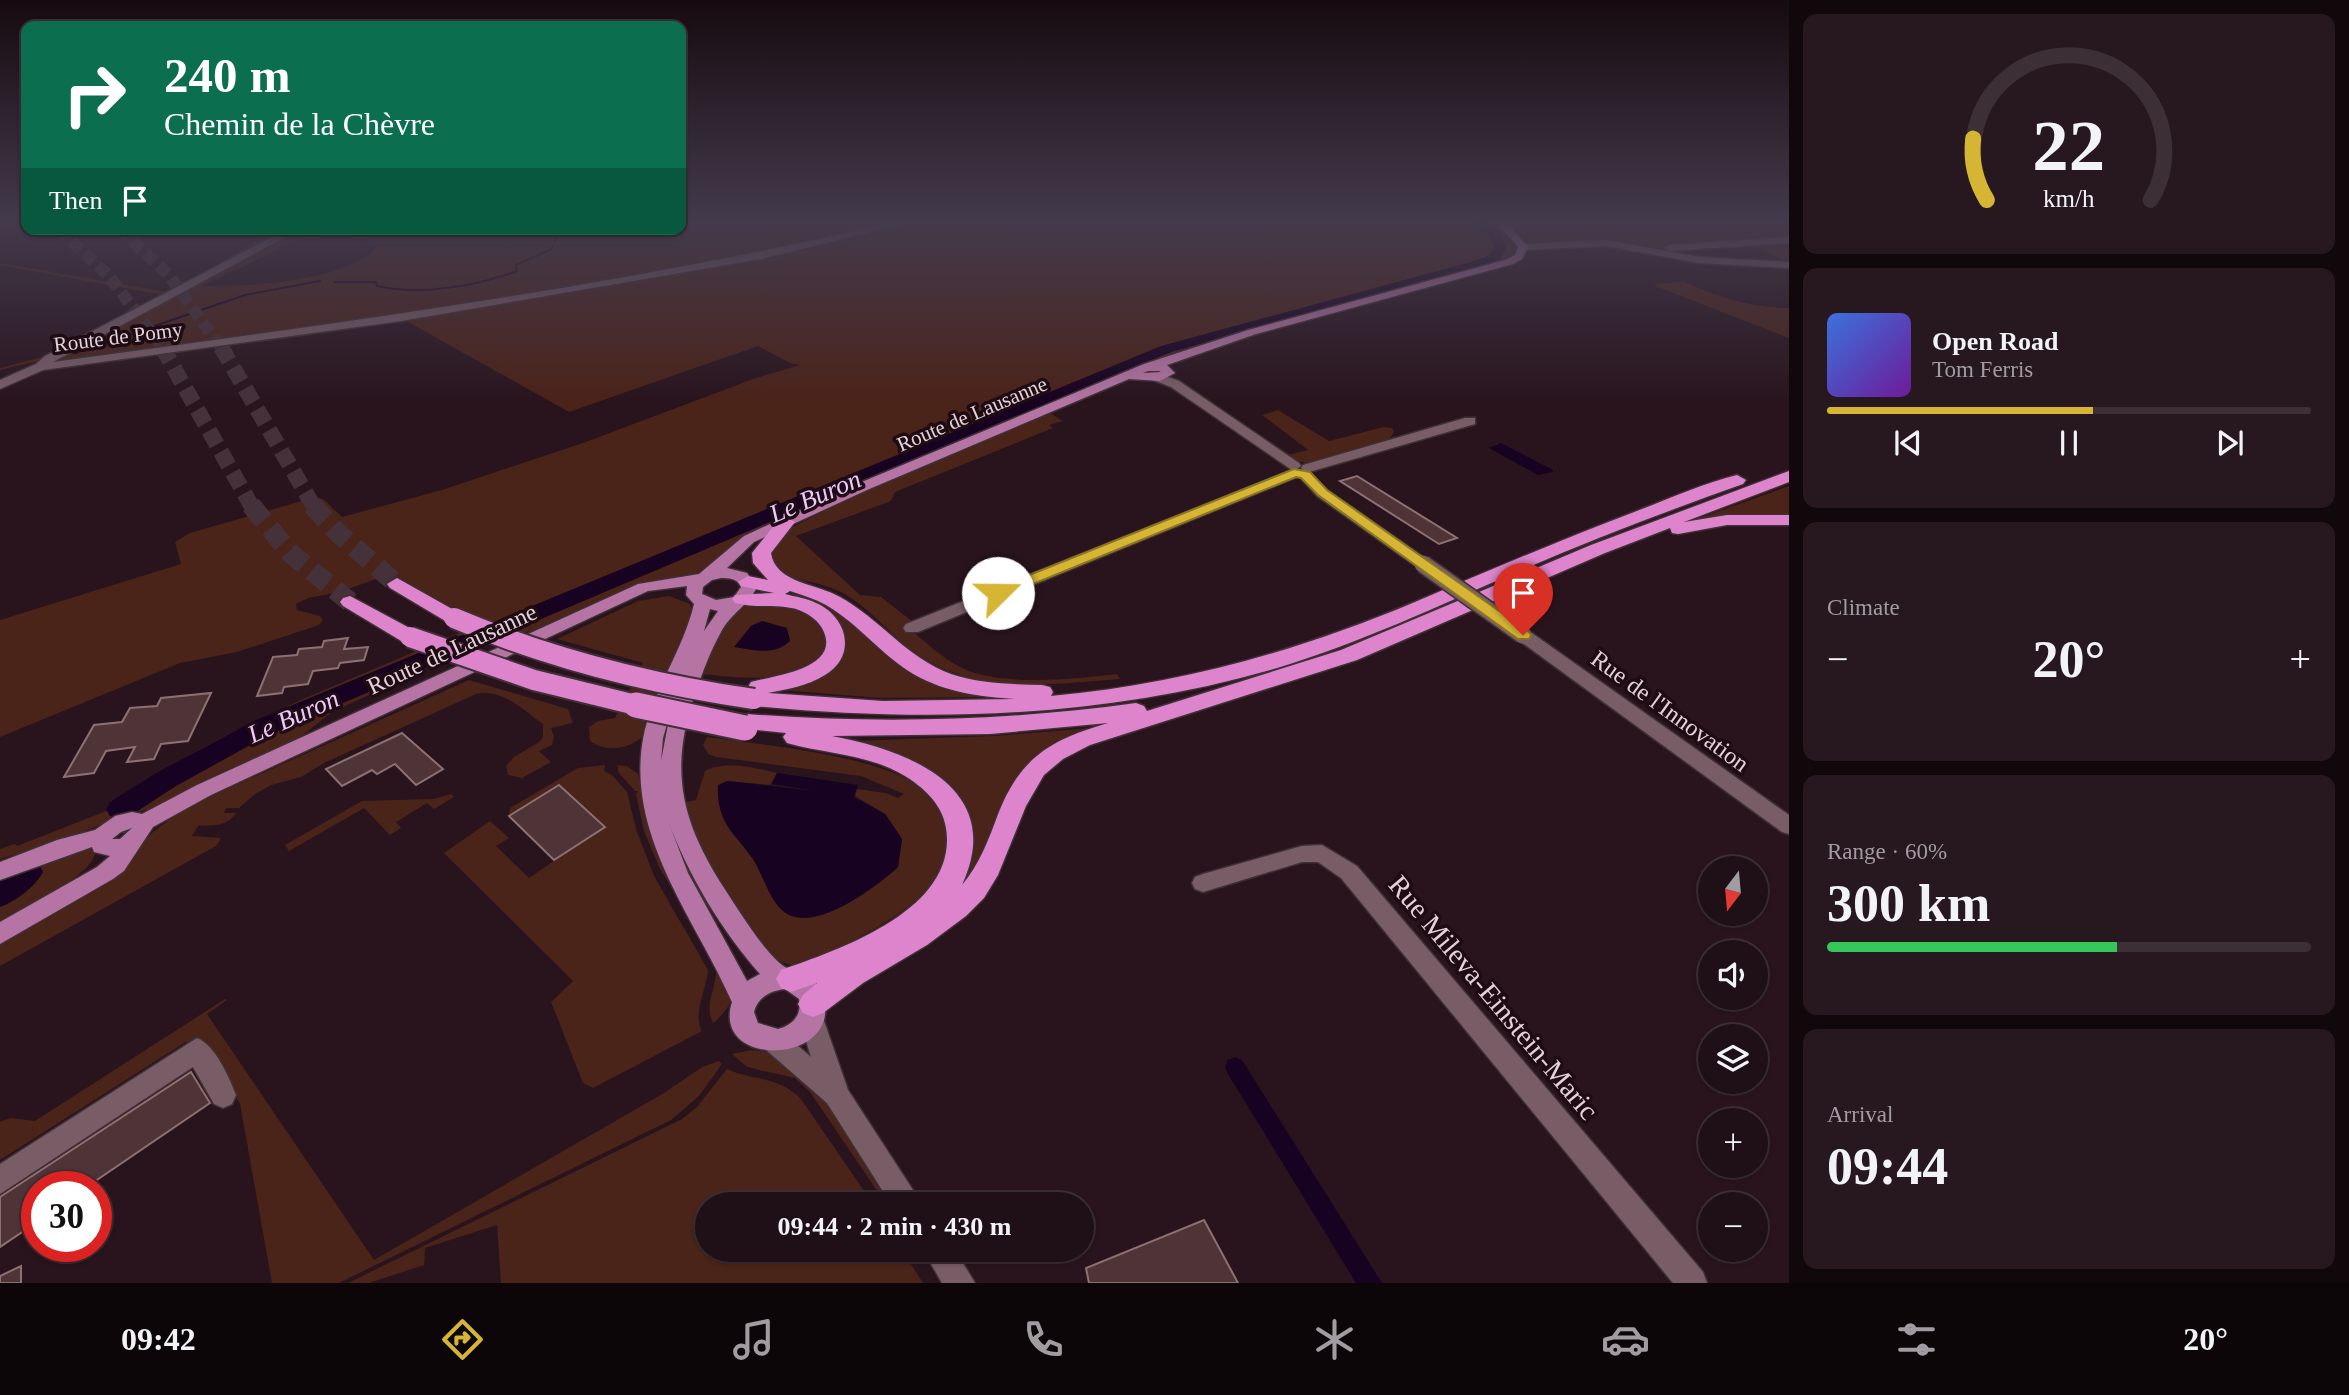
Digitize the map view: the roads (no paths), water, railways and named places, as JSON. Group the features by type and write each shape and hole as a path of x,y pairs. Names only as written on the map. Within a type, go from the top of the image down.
{"highway":[{"path":"397,584 454,618 528,648 603,670 670,685 879,708 990,707 1128,694 1233,673 1335,641 1612,527 1789,462"},
{"path":"812,1011 835,985 933,926 966,899 993,859 1021,786 1048,757 1082,739 1273,680 1375,645 1598,549 1789,476"},
{"path":"1598,549 1705,523 1738,519 1789,520"},
{"path":"778,526 762,550 763,566 777,578 826,597 915,666 944,679 974,687 1010,691 1071,691 1233,673"},
{"path":"741,590 826,597"},
{"path":"741,590 805,604 828,618 837,635 833,653 818,670 756,693"},
{"path":"350,602 410,637 516,677 652,709 746,725 855,749 911,769 941,791 957,817 961,833 956,871 942,894 919,915 835,965 785,978"},
{"path":"746,725 877,730 1005,726 1139,711 1273,680"}],"main road":[{"path":"1159,374 1189,353 1252,332 1437,283"},
{"name":"Route de Lausanne","path":"139,832 204,790 632,594 655,584 707,576 741,544 778,526 1117,380 1159,374"},
{"name":"Route de Lausanne","path":"778,526 746,554 742,561 741,590 714,626 683,700 670,745 669,785 678,823 701,870 757,955 785,978"},
{"path":"741,590 726,573 707,576 695,585 700,619 665,699 653,737 649,790 654,820 666,851 726,958 744,1001"},
{"name":"Route de Lausanne","path":"632,594 671,592 719,606 741,590"},
{"path":"0,871 65,846 104,842 120,848 139,832"},
{"path":"0,934 116,865 139,832"},
{"path":"86,884 104,842"},
{"path":"785,978 809,991 812,1011 800,1032 792,1037 774,1041 758,1037 746,1026 743,1018 744,1001 748,993 762,982 785,978"}],"street":[{"path":"0,385 40,367 49,359 194,283"},
{"name":"Route de Pomy","path":"40,367 429,313 604,283"},
{"name":"Rue de l'Innovation","path":"1159,374 1300,470 1322,492 1789,826"},
{"path":"912,628 1300,470 1471,421"},
{"name":"Rue Mileva-Einstein-Maric","path":"1203,883 1302,854 1322,853 1349,872 1692,1283"},
{"path":"812,1011 837,1096"},
{"path":"774,1041 837,1096 900,1192"},
{"path":"0,1180 197,1051 223,1095"},
{"path":"946,1262 960,1283"}],"waterway":[{"path":"87,349 245,295 310,283"},
{"path":"376,283 377,286 411,290 476,283"},
{"name":"Le Buron","path":"120,809 167,779 263,727 1166,349 1410,283"},
{"path":"74,353 92,347"},
{"name":"Le Buron","path":"0,895 29,872"},
{"path":"1235,1067 1370,1283"}],"tunnel":[{"path":"114,283 164,349"},
{"path":"174,283 222,349"},
{"path":"162,347 252,507"},
{"path":"221,347 314,507"},
{"path":"251,505 289,552 350,602"},
{"path":"312,505 339,534 397,584"}]}
